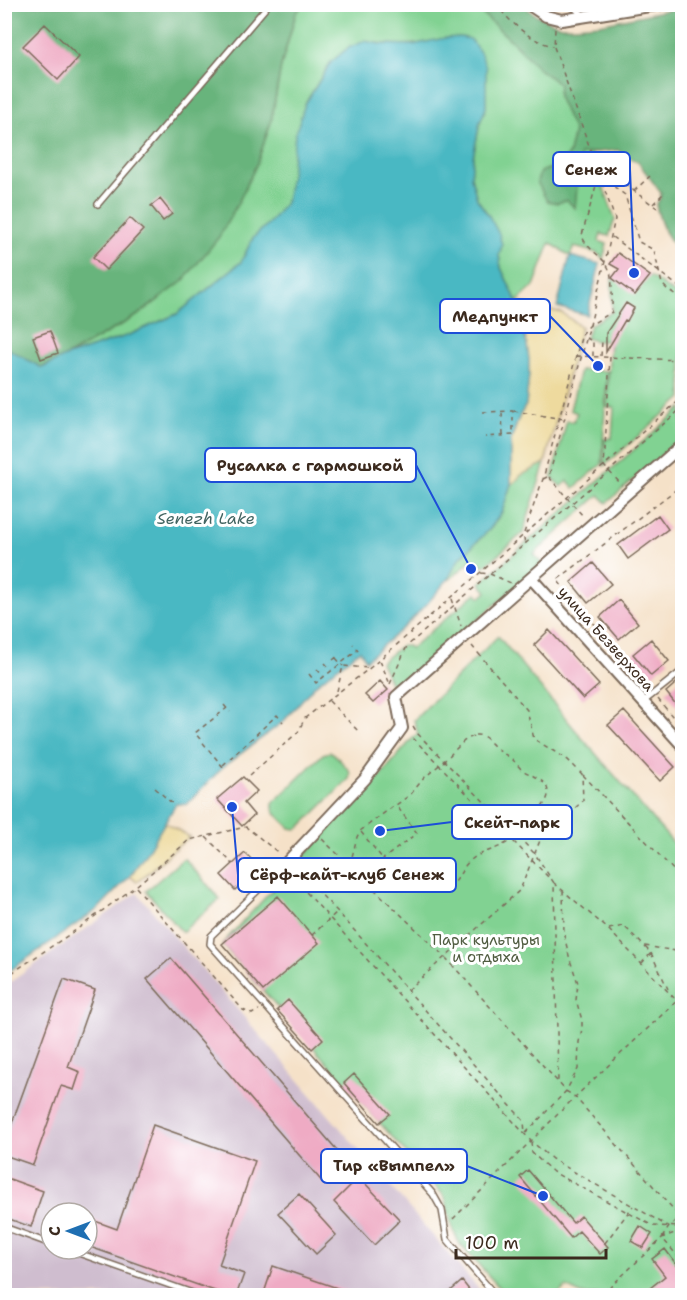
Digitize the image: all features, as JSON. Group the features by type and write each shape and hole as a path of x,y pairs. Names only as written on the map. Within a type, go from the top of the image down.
{"street":[{"path":"528,4 546,16 568,20 662,4"},
{"path":"285,864 365,779 402,728 396,697 682,446"},
{"name":"улица Безверхова","path":"531,578 682,746"}],"lane":[{"path":"98,204 269,4"},
{"path":"570,4 586,17"},
{"path":"644,702 682,671"},
{"path":"285,864 209,939 210,944 433,1194 440,1206 447,1239 496,1296"},
{"path":"4,1227 39,1240"},
{"path":"99,1260 201,1296"}],"path":[{"path":"495,4 526,35 540,43 554,47"},
{"path":"543,479 549,476 590,325 615,219 554,47 556,19"},
{"path":"605,170 615,160"},
{"path":"595,163 657,208"},
{"path":"619,180 628,171"},
{"path":"525,544 523,536 543,479 582,334 590,325 612,312 610,270 583,240 582,235 599,175"},
{"path":"599,175 625,195 639,242 654,250 662,284 682,299"},
{"path":"634,191 650,176"},
{"path":"652,205 664,192"},
{"path":"644,198 648,195"},
{"path":"612,237 682,289"},
{"path":"586,338 593,340 592,357"},
{"path":"601,357 602,340"},
{"path":"576,356 682,360"},
{"path":"610,357 604,466 629,493"},
{"path":"249,776 298,732 305,718 370,669 682,398"},
{"path":"380,660 390,684 407,646 682,408"},
{"path":"483,412 513,411 564,418"},
{"path":"485,437 513,435 513,411"},
{"path":"502,412 503,436"},
{"path":"549,476 591,526"},
{"path":"682,485 557,580 682,728"},
{"path":"480,573 490,574 521,587"},
{"path":"452,597 464,637 527,710 534,739 568,760 682,879"},
{"path":"309,674 316,683 331,670 342,665 358,650 353,644"},
{"path":"333,660 339,655"},
{"path":"336,658 342,665 370,669"},
{"path":"325,663 331,670"},
{"path":"337,694 342,665"},
{"path":"317,669 324,677"},
{"path":"328,700 360,733"},
{"path":"224,705 230,712"},
{"path":"227,708 195,733 223,767 277,714 284,722"},
{"path":"413,725 418,734 535,854 554,883 558,1083"},
{"path":"350,866 360,831 410,795 464,741 475,735 486,737 521,769 540,780 549,793 533,820 512,840 476,857 464,867 453,884 448,886 416,888 400,885 383,859 360,831"},
{"path":"413,738 554,883 608,929 676,1000"},
{"path":"408,990 520,890 541,838 583,801 582,774"},
{"path":"156,788 175,806"},
{"path":"383,859 417,833 396,805"},
{"path":"4,978 136,886 189,840 246,827 276,849 285,864 330,918 531,1141 552,1159 669,1227"},
{"path":"315,832 445,957 558,1083 575,1097 681,1215 682,1219"},
{"path":"206,836 233,864"},
{"path":"285,864 337,911 408,990 524,1121 525,1134"},
{"path":"136,886 243,1010 252,1014 264,1006"},
{"path":"525,1134 566,1091 578,1069 582,1029 582,1020 576,1000 579,983 564,935 563,889"},
{"path":"312,935 337,911"},
{"path":"608,929 624,926 651,953 669,993"},
{"path":"643,945 682,952"},
{"path":"641,964 651,953"},
{"path":"445,1227 575,1097 682,996"},
{"path":"531,1141 532,1153 553,1172 653,1226 682,1228"},
{"path":"605,1243 633,1206"},
{"path":"604,1296 607,1290 662,1238 681,1215"},
{"path":"662,1238 682,1228"},
{"path":"662,1238 682,1261"}],"shaded area":[{"path":"137,893 484,1295 5,1296 5,986"}],"green space":[{"path":"5,5 303,5 296,13 281,66 271,122 257,163 219,237 183,281 138,315 65,357 41,368 5,347"},
{"path":"303,5 473,5 539,69 559,84 558,96 574,131 569,154 558,166 540,172 574,207 580,154 591,153 615,219 609,236 601,234 599,241 607,244 603,259 597,253 574,247 570,256 550,243 534,286 517,302 501,268 499,255 502,245 489,216 477,199 471,177 480,122 486,108 485,91 425,43 395,45 365,41 331,62 305,104 286,202 253,238 241,262 177,314 129,335 65,357 138,315 183,281 238,203 257,163 271,122 281,66 296,13"},
{"path":"473,5 523,5 533,13 562,26 600,24 682,7 682,258 660,219 656,205 661,193 638,162 618,150 580,154 575,208 567,200 558,203 547,201 537,182 540,172 558,166 569,154 574,131 558,96 559,84 539,69"},
{"path":"650,276 682,299 682,398 604,466 605,439 612,438 614,407 607,407 610,341 595,341 586,338 590,325 612,312 612,278"},
{"path":"580,370 607,371 602,464 574,488 568,481 561,487 552,477 567,420 573,422 577,413 570,410"},
{"path":"682,408 682,437 607,503 599,495 534,554 542,564 394,692 381,662 402,645 411,648 476,593 481,597 487,592 480,583"},
{"path":"545,463 523,533 485,566 472,560 449,580 459,559 490,529 502,512 511,484 521,475"},
{"name":"Парк культуры и отдыха","path":"498,636 582,738 682,853 682,1295 583,1295 566,1287 557,1295 506,1295 459,1243 451,1224 445,1197 222,944 418,734 414,720"},
{"path":"330,752 349,770 349,779 299,828 290,828 274,812 273,803 323,754"},
{"path":"184,858 220,899 182,932 146,891"}],"sand":[{"path":"517,302 562,313 581,327 545,463 521,475 511,484 511,440 526,405 529,374 527,345"},
{"path":"164,822 190,837 137,882 130,876"}],"water":[{"name":"Senezh Lake","path":"461,37 470,39 480,52 486,67 486,108 480,122 471,177 477,199 499,234 502,245 499,255 501,268 517,302 529,359 526,405 511,440 511,484 502,512 490,529 459,559 448,579 426,605 405,626 366,660 360,650 315,685 283,722 223,767 187,804 176,804 130,876 98,909 5,974 5,347 42,368 177,314 241,262 253,238 286,202 295,135 305,104 331,62 348,48 365,41 412,45"},
{"path":"570,256 600,264 587,315 557,307"}],"building":[{"path":"45,24 79,57 58,80 23,46"},
{"path":"160,199 172,214 163,221 151,206"},
{"path":"130,218 143,230 106,270 93,257"},
{"path":"618,253 650,276 635,295 612,278 619,269 610,264"},
{"path":"626,303 634,308 606,352 606,333"},
{"path":"50,331 58,353 41,359 33,337"},
{"path":"658,515 668,529 628,559 618,545"},
{"path":"593,563 611,584 588,603 571,582"},
{"path":"619,600 638,623 619,639 600,617"},
{"path":"549,630 599,685 583,699 534,645"},
{"path":"651,639 669,661 651,676 633,654"},
{"path":"682,678 682,712 666,692"},
{"path":"380,681 388,690 373,703 365,695"},
{"path":"624,711 675,767 660,781 608,725"},
{"path":"243,777 257,791 244,803 254,815 242,826 217,799"},
{"path":"245,853 259,867 235,890 221,875"},
{"path":"278,896 319,943 263,991 222,944"},
{"path":"171,958 349,1164 325,1185 147,979"},
{"path":"64,979 95,990 68,1067 80,1072 74,1090 61,1086 33,1165 4,1155 4,1145"},
{"path":"288,1000 323,1039 312,1049 277,1010"},
{"path":"354,1074 390,1114 379,1123 344,1083"},
{"path":"153,1125 255,1161 219,1265 244,1274 236,1296 229,1296 99,1250 99,1222 117,1229"},
{"path":"528,1170 573,1223 581,1216 608,1247 600,1254 579,1231 571,1238 520,1177"},
{"path":"4,1177 43,1191 31,1227 4,1217"},
{"path":"359,1177 400,1220 374,1245 334,1202"},
{"path":"299,1194 336,1235 316,1254 278,1213"},
{"path":"640,1226 652,1234 643,1248 631,1241"},
{"path":"665,1249 682,1272 682,1287 672,1296 640,1296 665,1276 652,1259"},
{"path":"273,1266 355,1294 355,1296 263,1296"},
{"path":"462,1281 474,1296 445,1296"}],"place":[{"name":"Сенеж","path":"634,273"},
{"name":"Медпункт","path":"598,366"},
{"name":"Русалка с гармошкой","path":"471,569"},
{"name":"Сёрф-кайт-клуб Сенеж","path":"232,807"},
{"name":"Скейт-парк","path":"380,831"},
{"name":"Тир «Вымпел»","path":"543,1196"}]}
